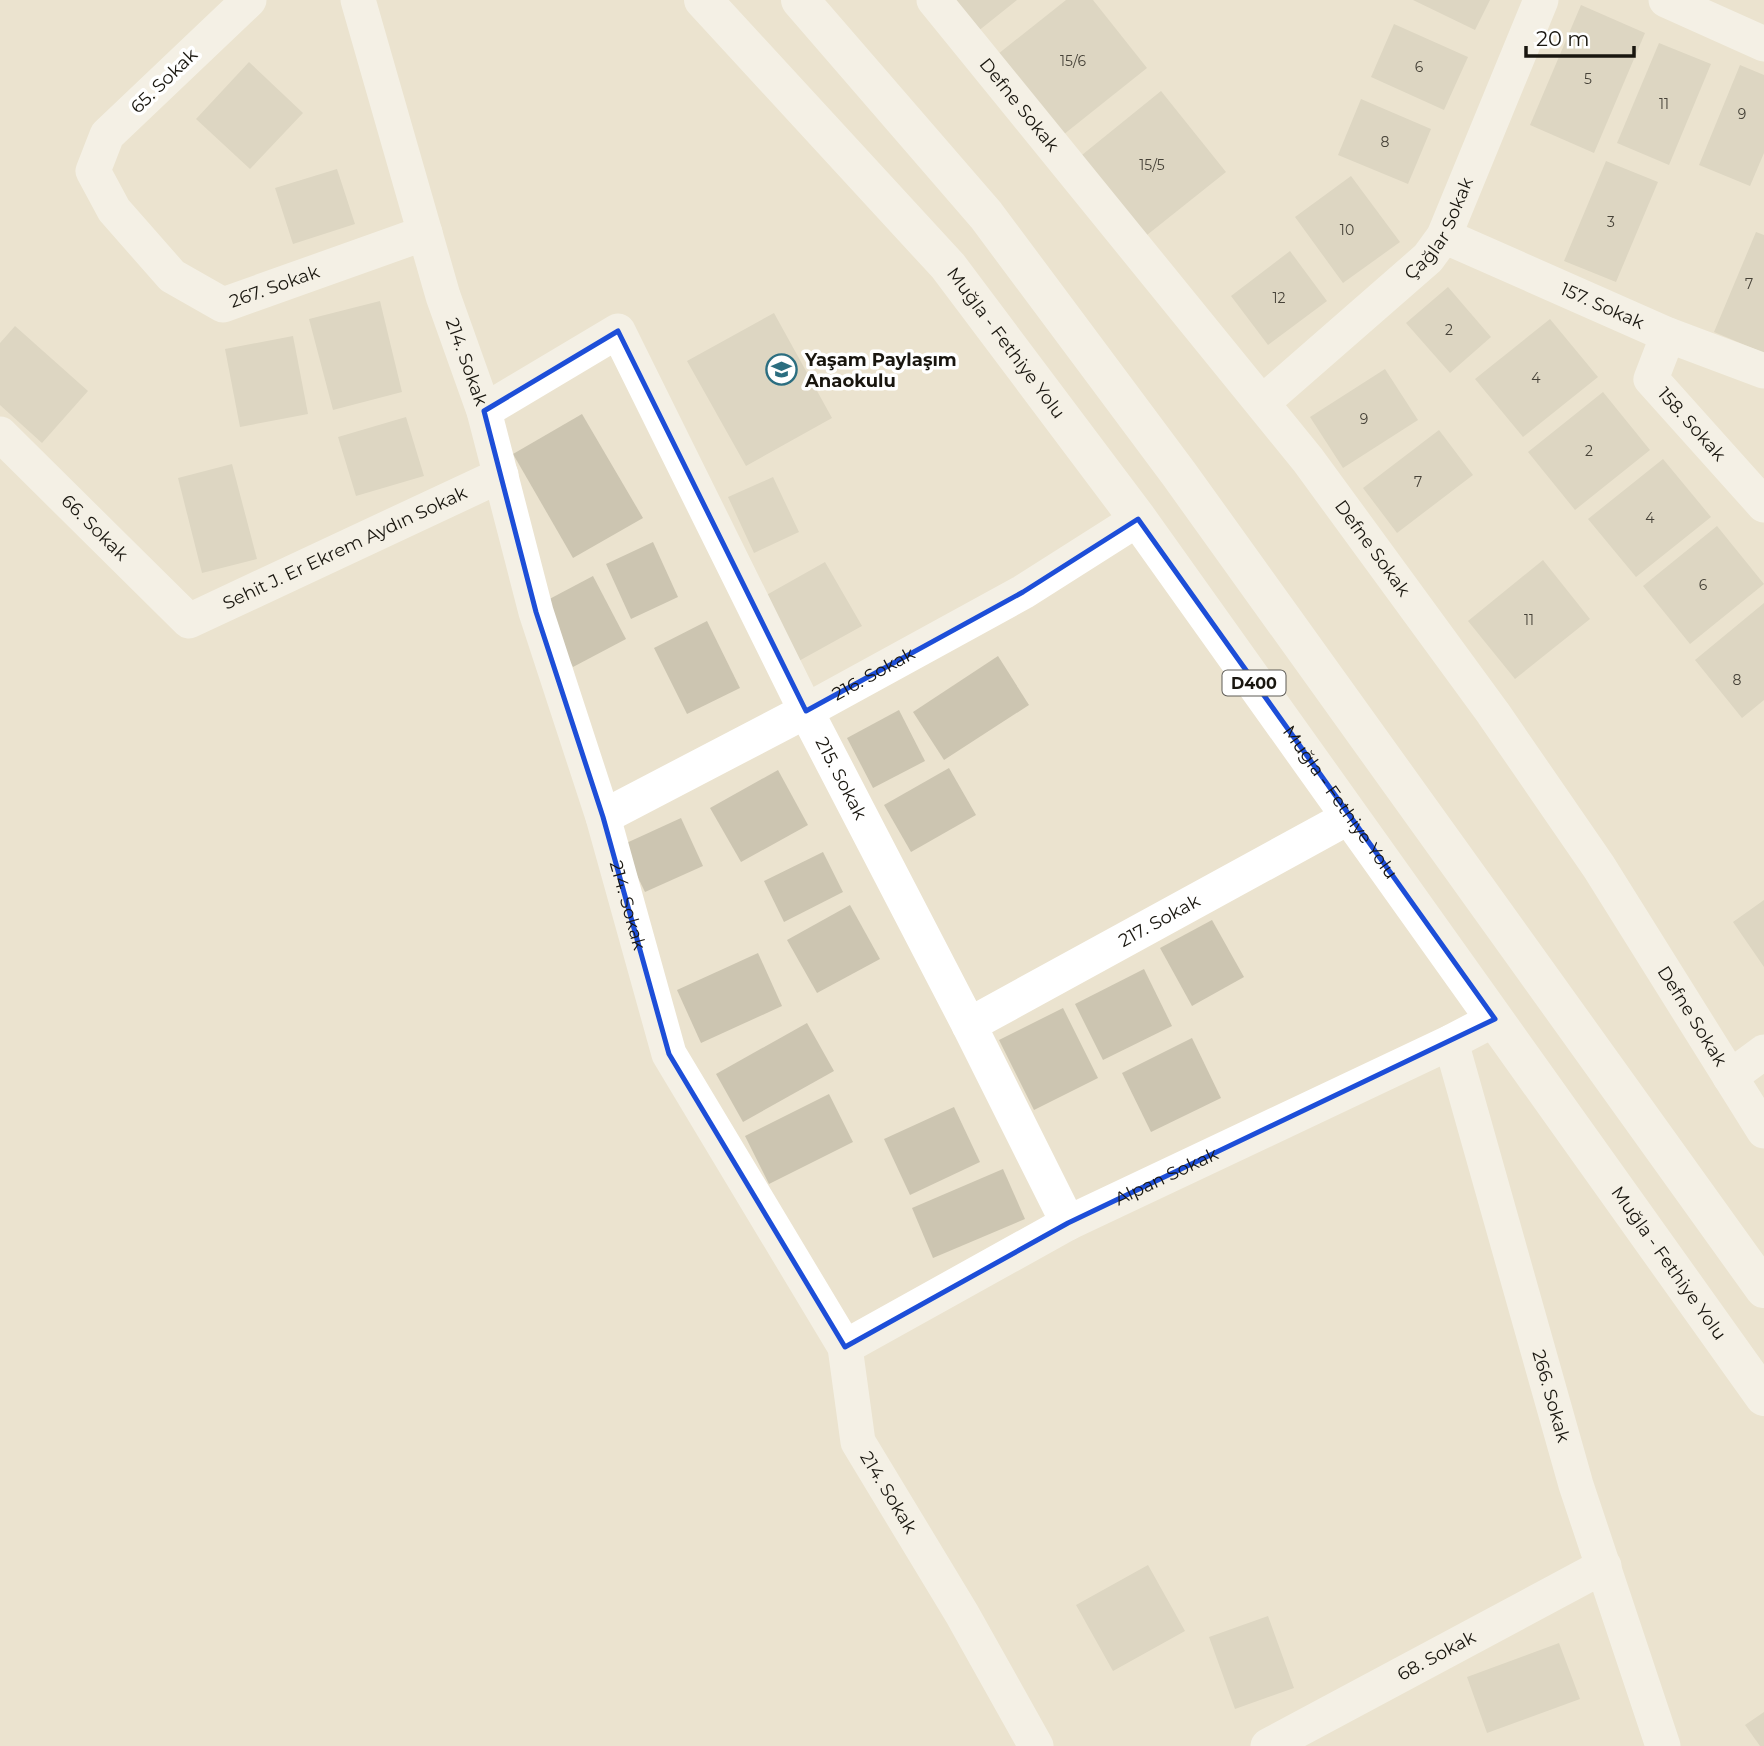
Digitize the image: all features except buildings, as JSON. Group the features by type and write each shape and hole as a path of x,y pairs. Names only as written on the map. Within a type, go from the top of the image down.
{"highway":[{"name":"Muğla - Fethiye Yolu","path":"703,0 948,266 1138,519 1764,1397"},
{"path":"800,0 986,215 1180,474 1764,1289"}],"street":[{"name":"65. Sokak","path":"93,171 107,135 249,0"},
{"name":"214. Sokak","path":"358,0 443,296 484,411 536,611 603,817 669,1054 845,1347 858,1441 962,1614 1036,1746"},
{"name":"Defne Sokak","path":"934,0 1263,402 1493,713 1599,867 1764,1131"},
{"name":"Çağlar Sokak","path":"1263,402 1428,258 1444,236 1541,0"},
{"path":"1666,0 1764,44"},
{"name":"267. Sokak","path":"93,171 114,210 172,276 223,305 425,233"},
{"name":"157. Sokak","path":"1444,236 1668,335 1764,371"},
{"name":"215. Sokak","path":"484,411 618,331 806,711 1068,1223"},
{"name":"158. Sokak","path":"1668,335 1651,379 1764,505"},
{"name":"66. Sokak","path":"0,434 189,621"},
{"name":"Sehit J. Er Ekrem Aydın Sokak","path":"189,621 501,475"},
{"name":"216. Sokak","path":"603,817 806,711 1023,592 1138,519"},
{"name":"217. Sokak","path":"969,1025 1349,817"},
{"name":"Alpan Sokak","path":"845,1347 1068,1223 1495,1019"},
{"name":"266. Sokak","path":"1451,1042 1576,1485 1663,1746"},
{"path":"1730,1077 1764,1052"},
{"name":"68. Sokak","path":"1268,1746 1604,1566"}],"highlighted area":[{"path":"618,331 806,711 1023,592 1138,519 1495,1019 1068,1223 845,1347 669,1054 603,817 536,612 484,411"}],"place":[{"name":"Yaşam Paylaşım Anaokulu","path":"782,370"}]}
